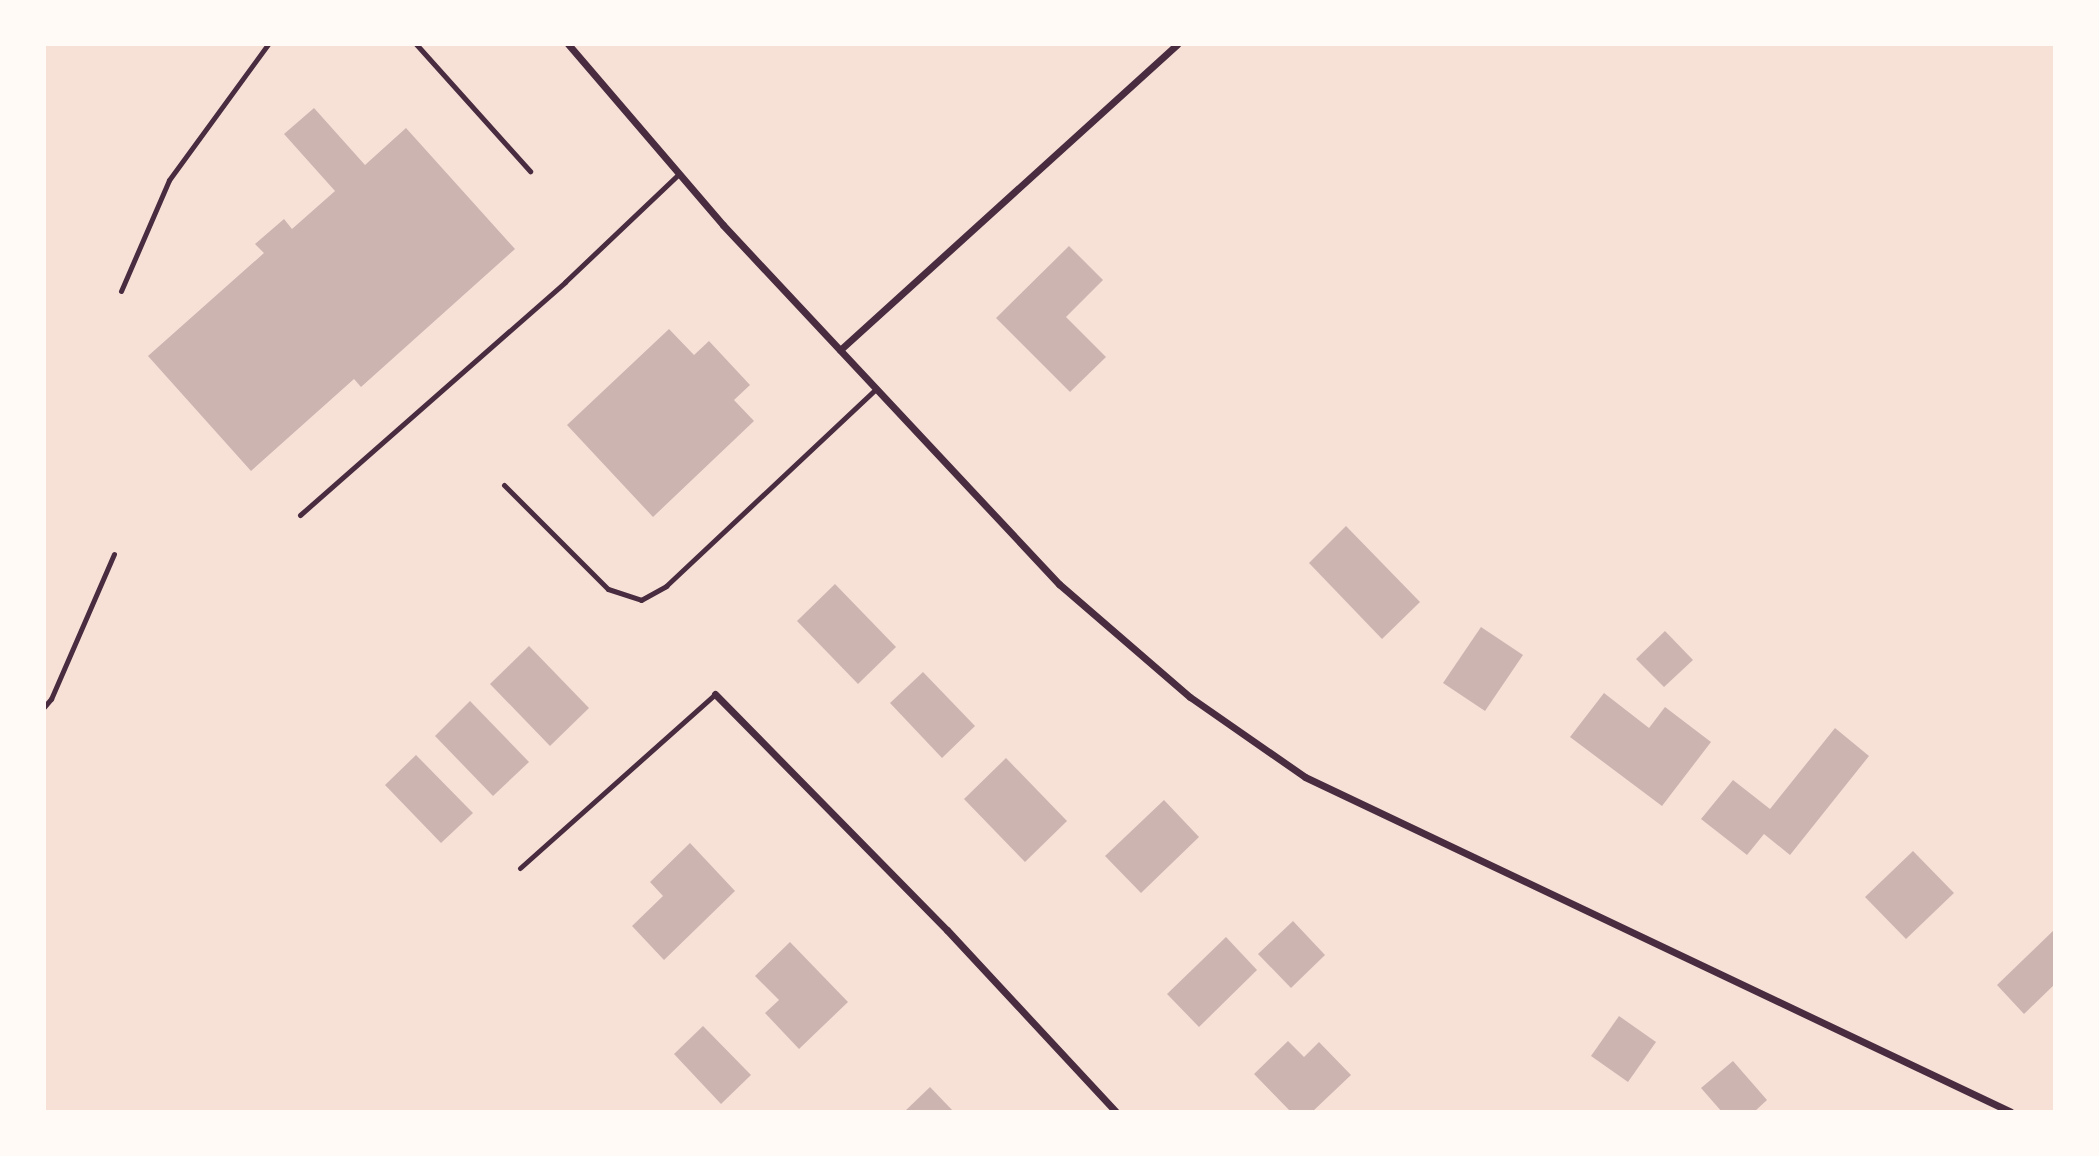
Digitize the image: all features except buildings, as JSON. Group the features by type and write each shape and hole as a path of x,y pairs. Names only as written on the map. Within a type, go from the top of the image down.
{"street":[{"path":"568,44 679,174 1059,584 1190,697 1305,777 2011,1112"},
{"path":"840,350 1177,44"},
{"path":"715,694 947,930 1116,1112"}],"lane":[{"path":"121,291 169,180 268,44"},
{"path":"416,44 530,171"},
{"path":"300,515 565,282 679,174"},
{"path":"504,485 608,589 641,600 666,586 876,388"},
{"path":"44,707 51,699 114,554"},
{"path":"520,868 715,694"}]}
